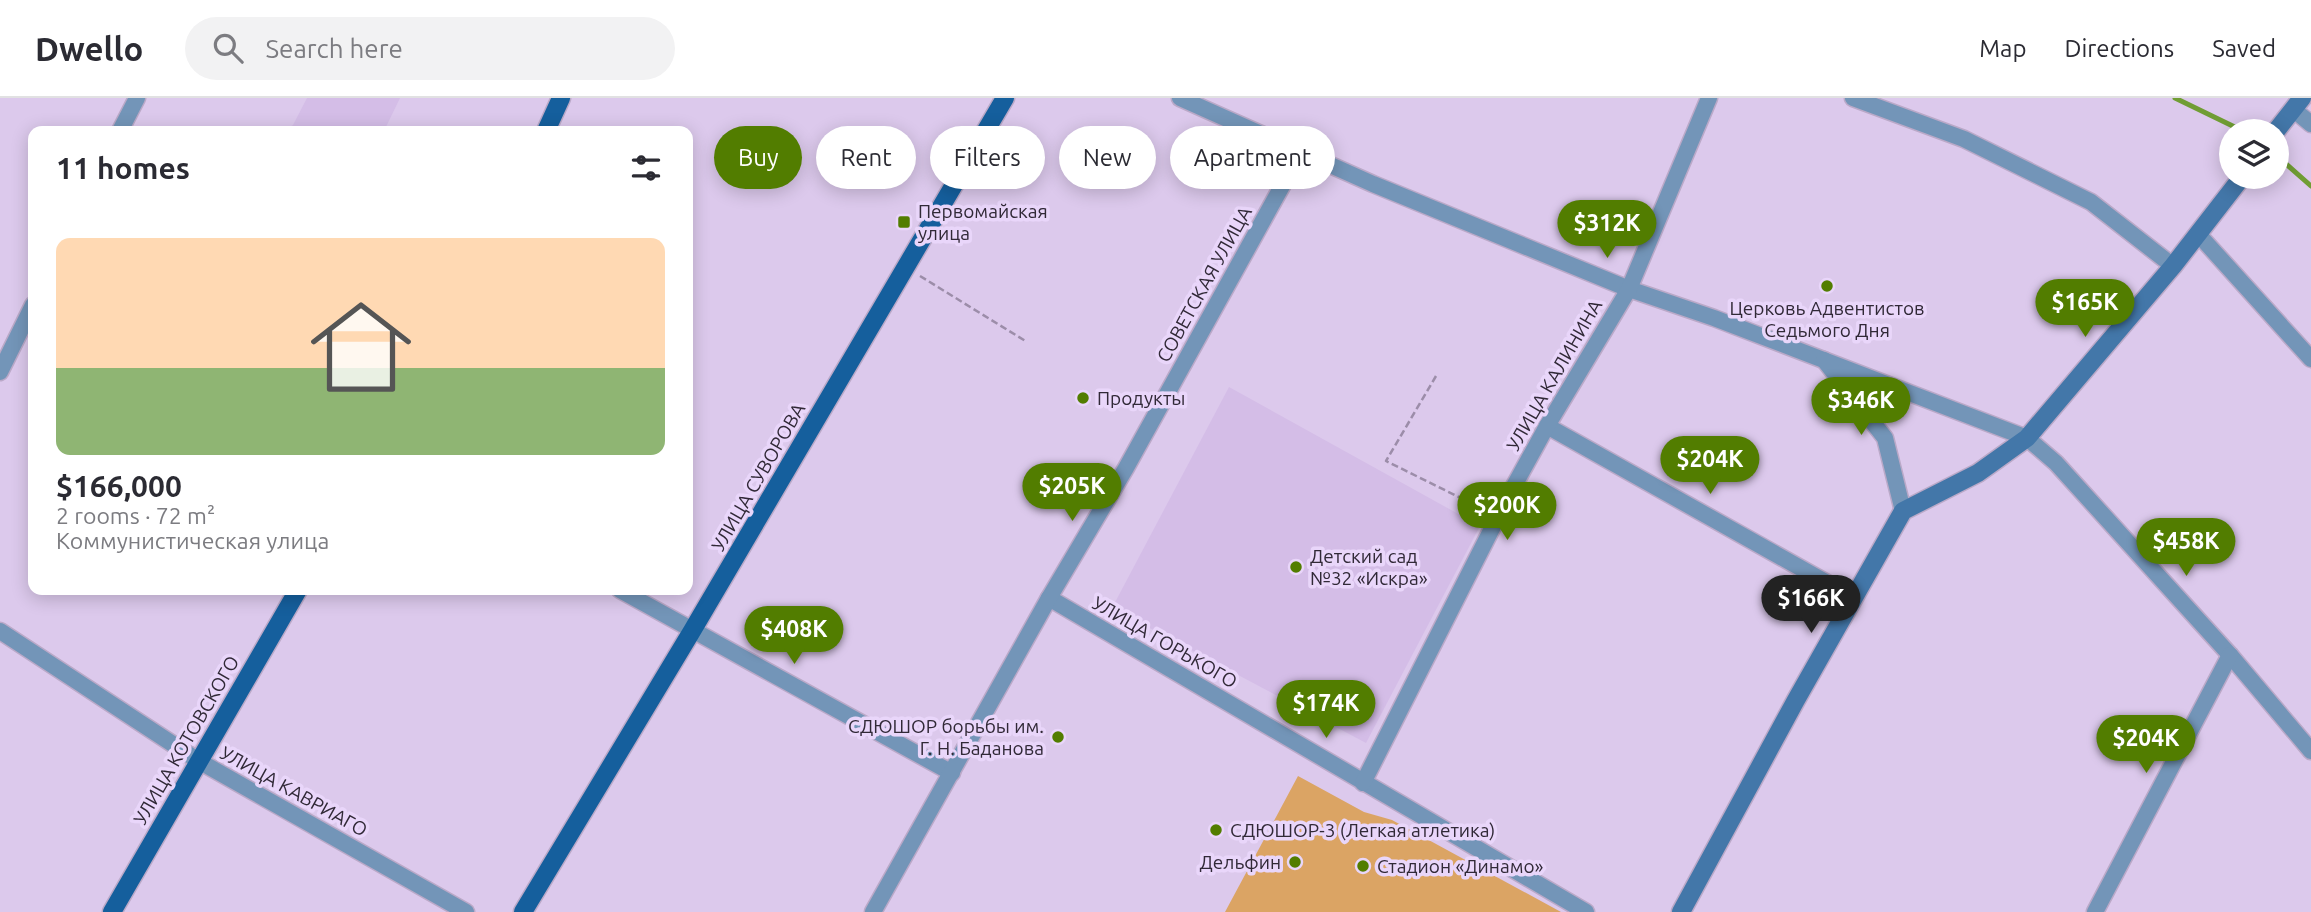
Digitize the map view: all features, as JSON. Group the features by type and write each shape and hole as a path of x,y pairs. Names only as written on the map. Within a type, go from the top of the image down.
{"main road":[{"path":"548,126 561,98"},
{"name":"УЛИЦА СУВОРОВА","path":"523,912 692,631 1005,98"},
{"path":"2286,119 2297,104"},
{"path":"1681,912 1903,512 1978,473 2027,438 2199,235 2233,189"},
{"name":"УЛИЦА КОТОВСКОГО","path":"111,912 295,595"}],"street":[{"path":"123,126 137,98"},
{"path":"1180,98 1246,126"},
{"name":"УЛИЦА КАЛИНИНА","path":"1363,783 1498,516 1547,426 1629,289 1709,98"},
{"path":"1853,98 1964,139 2091,202 2173,266"},
{"path":"2297,104 2311,124"},
{"path":"1335,166 1629,289 2027,438 2056,463 2230,655 2311,751"},
{"name":"СОВЕТСКАЯ УЛИЦА","path":"873,912 1049,598 1126,468 1280,189"},
{"path":"2199,235 2311,359"},
{"path":"0,372 28,315"},
{"path":"1824,360 1885,438 1903,512"},
{"path":"1547,426 1854,598"},
{"path":"629,595 952,773"},
{"name":"УЛИЦА ГОРЬКОГО","path":"1049,598 1586,912"},
{"name":"УЛИЦА КАВРИАГО","path":"0,631 197,760 466,912"},
{"path":"2095,912 2230,655"}],"path":[{"path":"906,267 1027,342"},
{"path":"1436,376 1386,461 1498,516"}],"shaded area":[{"path":"307,98 400,98 386,126 293,125"},
{"name":"Детский сад №32 «Искра»","path":"1229,387 1480,526 1366,743 1112,608"},
{"name":"Стадион «Динамо»","path":"1298,776 1364,812 1392,820 1561,912 1225,912"}],"waterway":[{"path":"2175,98 2219,119"},
{"path":"2289,167 2311,186"}],"place":[{"name":"Первомайская улица","path":"904,222"},
{"name":"Церковь Адвентистов Седьмого Дня","path":"1827,286"},
{"name":"Продукты","path":"1083,398"},
{"name":"Детский сад №32 «Искра»","path":"1296,567"},
{"name":"СДЮШОР борьбы им. Г. Н. Баданова","path":"1058,737"},
{"name":"СДЮШОР-3 (Легкая атлетика)","path":"1216,830"},
{"name":"Дельфин","path":"1295,862"},
{"name":"Стадион «Динамо»","path":"1363,866"}]}
